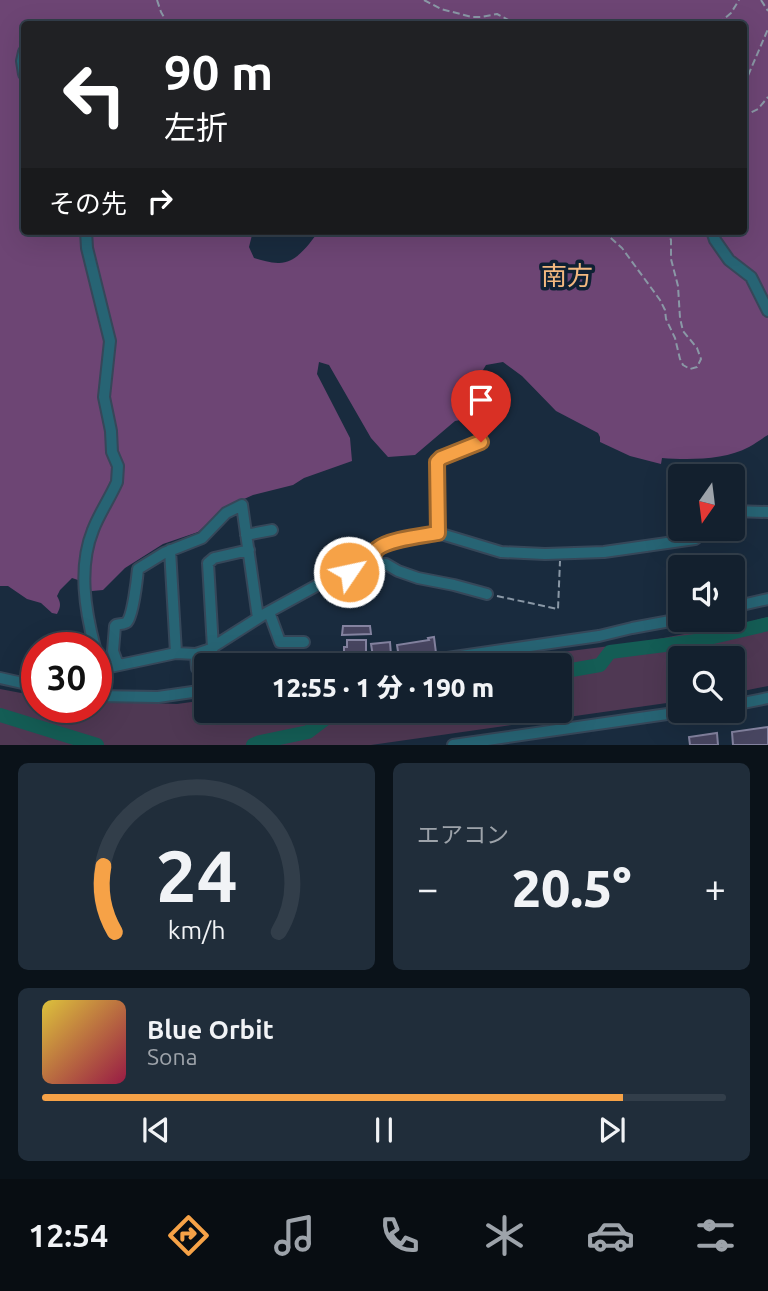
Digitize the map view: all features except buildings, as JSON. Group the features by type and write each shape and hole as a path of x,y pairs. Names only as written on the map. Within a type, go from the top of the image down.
{"street":[{"path":"86,235 110,341 104,397 118,473 117,482 92,531 85,561 84,592 92,632"},
{"path":"713,235 729,260 751,277 768,311"},
{"path":"438,533 437,462 481,442"},
{"path":"118,665 113,651 115,626 128,620 135,596 138,569 170,550 202,538 226,513 239,505 242,505 258,618"},
{"path":"746,511 768,512"},
{"path":"246,535 272,530"},
{"path":"373,565 373,556 378,549 438,533 501,552 560,554 604,552 681,541"},
{"path":"170,550 176,653"},
{"path":"213,648 208,563 214,558 248,551"},
{"path":"199,653 213,648 269,611 325,581 373,565 386,564 418,578 487,594"},
{"path":"745,604 768,598"},
{"path":"269,611 280,642 304,642"},
{"path":"482,653 599,636 668,621"},
{"path":"112,667 176,653 194,654"},
{"path":"0,678 21,683"},
{"path":"112,696 158,697 194,692"},
{"path":"745,703 768,698"},
{"path":"453,745 668,714"}],"path":[{"path":"157,0 165,21"},
{"path":"425,0 441,9 472,17 497,14 510,21"},
{"path":"722,21 731,13 739,0"},
{"path":"761,0 768,11"},
{"path":"747,78 768,29"},
{"path":"747,115 758,109 768,97"},
{"path":"607,235 622,248 660,300 680,359 683,365 691,369 697,367 701,359 697,348 682,331 678,286 669,235"},
{"path":"487,594 558,608 560,554"}],"shaded area":[{"path":"0,0 768,0 768,435 749,447 718,457 662,458 661,464 630,456 600,442 598,433 556,411 522,376 503,362 486,365 477,380 472,418 455,421 415,455 388,457 371,438 329,365 319,362 317,374 350,438 352,461 304,478 293,485 253,495 233,504 198,532 163,544 125,568 103,590 81,592 78,580 72,578 57,596 60,605 57,614 8,586 0,586"},
{"path":"768,617 768,686 745,691 745,646 668,646 668,703 572,716 572,653 554,653 695,632 745,632 745,623"},
{"path":"0,689 21,693 21,723 112,723 112,702 177,704 194,702 194,723 526,723 371,745 0,745"}],"waterway":[{"path":"572,670 600,665 610,652 696,641 768,624"},
{"path":"0,715 97,745"},
{"path":"253,745 308,732 320,723"}],"district":[{"name":"南方","path":"567,275"}],"route":[{"path":"349,572 373,565 373,556 384,546 438,533 437,462 481,442"}]}
